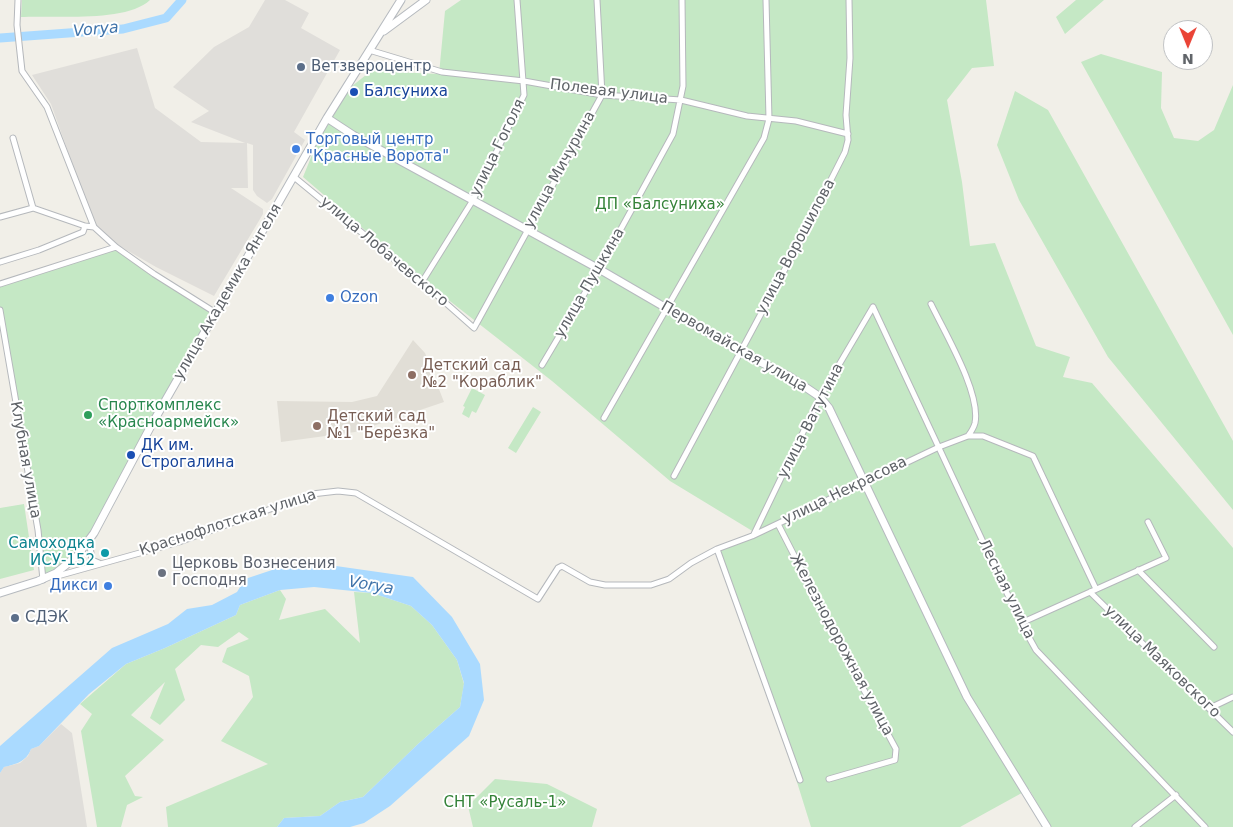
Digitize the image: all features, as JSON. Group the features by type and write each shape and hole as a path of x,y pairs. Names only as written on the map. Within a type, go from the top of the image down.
{"street":[{"path":"18,0 17,25 19,58 22,71 47,107 94,227 116,247 154,274 216,313"},
{"path":"401,0 406,8 415,9"},
{"name":"улица Академика Янгеля","path":"0,592 42,580 56,573 77,556 89,539 327,118 401,0"},
{"path":"381,32 426,0"},
{"name":"улица Гоголя","path":"422,282 473,200 524,95 517,0"},
{"name":"улица Мичурина","path":"474,328 602,95 597,0"},
{"name":"улица Пушкина","path":"542,365 600,269 673,134 683,86 682,0"},
{"path":"604,418 764,138 769,119 766,0"},
{"name":"улица Ворошилова","path":"674,476 800,241 845,152 848,134 846,115 850,58 849,0"},
{"name":"Полевая улица","path":"369,50 442,72 524,81 602,95 681,100 769,119 796,121 848,134"},
{"name":"Первомайская улица","path":"327,118 353,135 600,269 740,351 789,376 820,397 829,408 967,698 1046,827"},
{"path":"13,138 33,208"},
{"name":"улица Лобачевского","path":"294,177 422,282 474,328"},
{"path":"0,217 33,208 85,226 94,227"},
{"path":"0,262 63,241 83,232 85,226"},
{"path":"0,284 116,247"},
{"path":"931,304 972,390 976,408 975,424 968,436"},
{"name":"улица Ватутина","path":"752,536 820,397 873,307"},
{"name":"Лесная улица","path":"873,307 1021,623 1036,650 1205,827"},
{"name":"Клубная улица","path":"0,310 38,530 42,580"},
{"name":"улица Некрасова","path":"538,599 560,566 595,583 650,584 669,579 691,563 717,550 778,524 939,447 968,436"},
{"name":"улица Маяковского","path":"968,436 983,436 1033,456 1096,589"},
{"name":"Краснофлотская улица","path":"42,580 179,542 312,494 338,491 356,493 538,599"},
{"path":"1021,623 1166,558 1148,522"},
{"name":"Железнодорожная улица","path":"778,524 896,749 895,760 829,779"},
{"path":"89,539 92,560 102,563"},
{"path":"717,550 800,780"},
{"path":"1138,570 1214,647"},
{"name":"улица Маяковского","path":"1090,592 1233,732"},
{"path":"1210,708 1233,697"},
{"path":"1135,827 1176,795"}],"shaded area":[{"path":"265,0 285,0 309,13 301,28 340,50 294,132 305,140 272,199 267,203 257,196 253,190 253,145 247,143 248,188 231,188 263,209 263,214 214,296 156,267 109,240 93,222 51,104 32,75 137,48 155,108 201,142 245,143 191,122 209,111 173,87 214,47 249,27"},
{"path":"413,340 425,353 444,402 355,432 281,442 277,401 352,402 377,396"},
{"path":"61,724 72,733 87,827 0,827 0,773 4,767 20,763 28,756 31,749 39,746"}],"green space":[{"path":"22,0 150,0 139,7 107,15 21,17"},
{"name":"ДП «Балсуниха»","path":"461,0 986,0 994,66 972,68 947,100 962,182 970,246 995,243 1036,346 1070,357 1063,377 1092,383 1233,548 1233,827 1051,827 1029,789 960,827 811,827 772,702 717,552 754,532 670,481 552,381 423,280 303,177 327,118 342,94 371,71 439,74 445,11"},
{"path":"1076,0 1104,0 1065,34 1056,17"},
{"path":"1101,54 1162,72 1161,108 1174,138 1198,141 1214,130 1233,85 1233,335 1081,62"},
{"path":"1015,91 1048,110 1233,441 1233,510 1108,357 1019,200 997,145"},
{"name":"Спорткомплекс «Красноармейск»","path":"116,247 216,313 77,556 42,580 38,530 0,310 0,284"},
{"path":"472,388 485,395 476,413 472,411 469,418 462,414 465,407 463,406"},
{"path":"533,407 541,412 516,453 508,448"},
{"path":"24,504 34,570 0,579 0,508"},
{"path":"280,590 286,599 279,620 325,609 360,643 354,592 372,593 411,606 432,625 457,660 464,684 460,707 363,797 340,802 320,816 284,818 277,827 168,827 166,807 268,764 221,741 253,697 249,676 222,662 227,648 249,639 239,632 218,647 201,645 175,669 185,700 160,725 150,718 165,682 131,715 164,740 125,776 135,796 143,797 127,805 121,827 97,827 81,731 92,714 80,704 126,664 236,615 240,605"},
{"name":"СНТ «Русаль-1»","path":"495,779 547,784 597,809 592,827 473,827 468,806"}],"water":[{"path":"284,566 336,566 413,577 452,617 480,664 484,700 469,736 390,806 364,823 350,827 277,827 284,818 320,816 340,802 363,797 460,707 464,683 457,660 432,625 411,606 372,593 314,587 280,590 240,605 236,615 126,664 89,694 39,746 31,749 23,760 4,767 0,773 0,746 112,648 168,624 187,609 212,605 237,592 245,579"}],"waterway":[{"name":"Vorya","path":"0,38 123,29 166,18 182,0"}],"place":[{"name":"Ветзвероцентр","path":"301,67"},
{"name":"Балсуниха","path":"354,92"},
{"name":"Торговый центр \"Красные Ворота\"","path":"296,149"},
{"name":"Ozon","path":"330,298"},
{"name":"Детский сад №2 \"Кораблик\"","path":"412,375"},
{"name":"Спорткомплекс «Красноармейск»","path":"88,415"},
{"name":"Детский сад №1 \"Берёзка\"","path":"317,426"},
{"name":"ДК им. Строгалина","path":"131,455"},
{"name":"Самоходка ИСУ-152","path":"105,553"},
{"name":"Церковь Вознесения Господня","path":"162,573"},
{"name":"Дикси","path":"108,586"},
{"name":"СДЭК","path":"15,618"}]}
